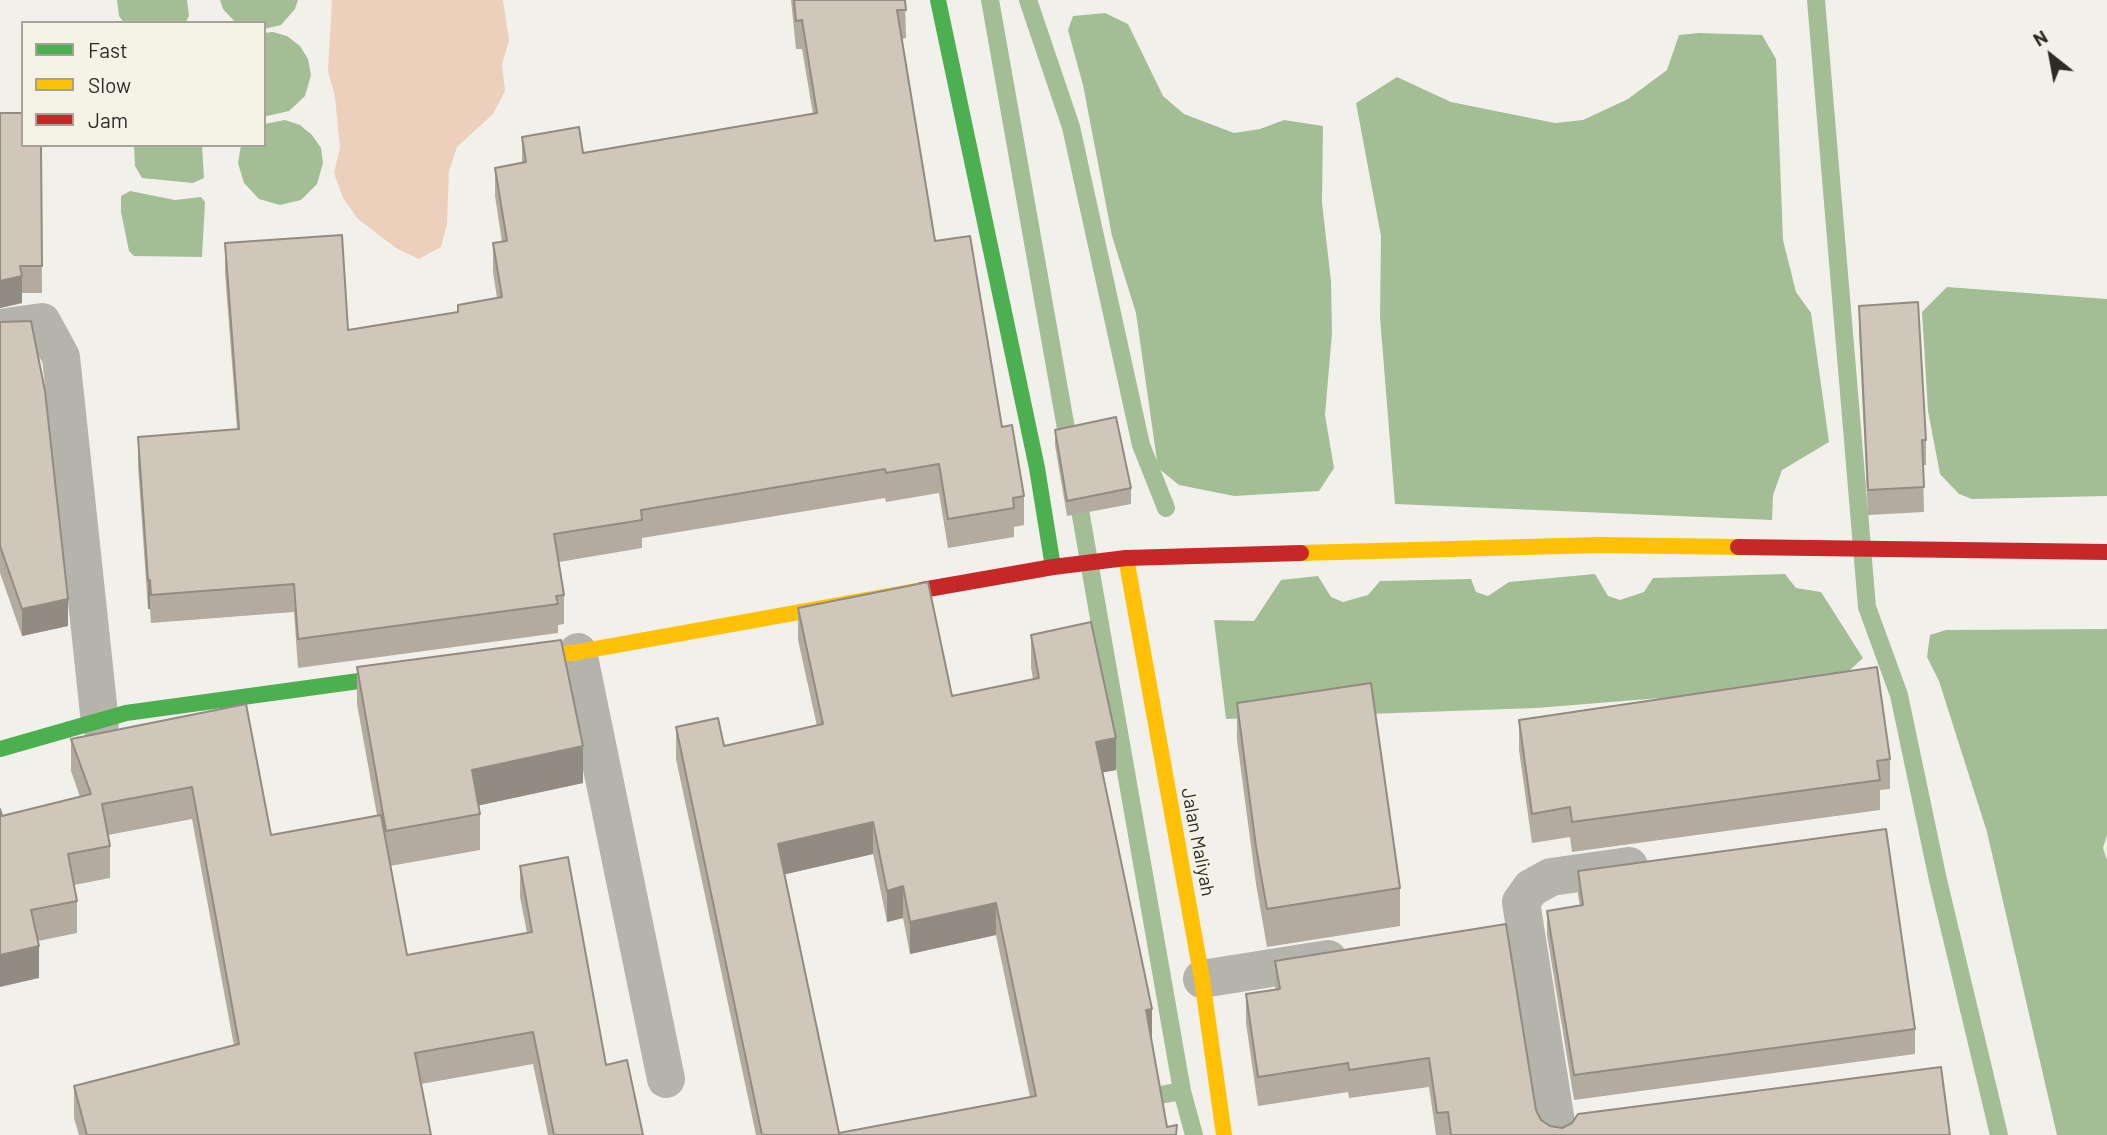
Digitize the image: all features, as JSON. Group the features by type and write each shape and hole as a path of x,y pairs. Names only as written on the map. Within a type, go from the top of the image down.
{"street":[{"path":"938,0 1037,468 1061,566"},
{"path":"0,328 42,322 61,357 100,723"},
{"path":"496,663 578,652 1061,566 1122,558 1599,545 2107,552"},
{"name":"Jalan Maliyah","path":"1122,558 1202,979 1224,1135"},
{"path":"578,652 666,1079"},
{"path":"0,749 100,723 126,713 427,672"},
{"path":"1597,1119 1558,1130 1510,930 1521,902 1531,888 1551,877 1659,862"},
{"path":"1202,979 1363,953"}],"shaded area":[{"path":"117,0 187,0 189,16 186,21 123,21 119,16"},
{"path":"220,0 298,0 295,9 281,25 266,29 266,21 234,21 223,9"},
{"path":"332,0 503,0 509,40 502,65 505,91 493,114 457,147 449,171 447,224 441,247 419,259 396,248 358,219 343,198 334,173 340,148 335,97 328,71"},
{"path":"1105,13 1128,24 1163,96 1184,114 1234,133 1260,129 1284,120 1323,126 1322,203 1331,281 1332,333 1325,415 1334,468 1319,491 1234,496 1179,485 1158,468 1136,313 1112,236 1083,85 1068,30 1073,16"},
{"path":"266,33 287,36 300,46 308,59 311,75 305,96 289,111 267,116 266,116"},
{"path":"1679,35 1762,35 1776,59 1783,240 1796,292 1811,313 1829,442 1782,470 1773,495 1772,520 1395,504 1380,317 1381,236 1356,103 1397,77 1451,102 1555,123 1583,120 1628,99 1667,70"},
{"path":"285,120 300,125 312,135 321,148 323,163 317,184 301,200 280,205 259,199 244,183 238,163 241,147 266,147 266,124"},
{"path":"134,147 202,147 204,178 193,183 142,178 135,166"},
{"path":"130,191 175,200 201,197 205,202 202,257 134,256 129,251 121,212 121,196"},
{"path":"1947,287 2107,299 2107,496 1972,499 1959,494 1940,474 1928,411 1922,312"},
{"path":"1595,574 1608,596 1620,600 1644,592 1653,578 1785,574 1796,588 1821,592 1863,658 1835,684 1536,708 1226,719 1214,620 1254,621 1281,580 1318,576 1331,597 1343,602 1368,595 1380,581 1471,579 1476,592 1488,596 1509,582"},
{"path":"2107,629 2107,835 2103,848 2107,860 2107,1135 2057,1135 1987,832 1939,681 1927,657 1930,635 1946,630"}],"building":[{"path":"794,0 905,0 906,10 897,10 935,241 970,236 1002,427 1012,425 1024,496 1013,498 1014,508 948,519 939,464 886,473 885,469 641,510 642,520 554,534 564,595 556,596 558,604 298,639 294,584 151,595 138,437 239,429 225,243 342,235 348,330 458,312 458,305 502,297 493,243 507,241 495,168 526,162 522,137 579,127 583,153 817,113 802,20 796,21"},
{"path":"0,113 21,113 21,147 41,147 42,266 20,266 22,276 0,281"},
{"path":"1918,302 1926,440 1922,440 1924,487 1868,490 1859,306"},
{"path":"31,321 45,391 68,599 22,609 0,546 0,322"},
{"path":"1116,417 1131,488 1067,501 1055,430"},
{"path":"928,582 952,696 1039,678 1031,635 1091,622 1116,738 1096,742 1152,1009 1146,1010 1167,1127 1177,1125 1176,1135 762,1135 676,727 718,718 724,746 823,724 798,608","holes":["873,822 887,891 903,886 910,922 996,903 1036,1096 839,1133 778,844"]},
{"path":"561,640 583,746 472,770 480,814 386,831 357,667"},
{"path":"1877,667 1890,759 1877,761 1880,780 1572,822 1570,807 1532,814 1519,720"},
{"path":"1371,683 1400,888 1267,909 1237,703"},
{"path":"246,704 271,835 381,815 407,955 532,932 520,866 568,857 606,1065 627,1060 643,1135 554,1135 533,1032 415,1053 431,1135 87,1135 74,1086 239,1044 192,787 102,804 110,846 68,854 77,901 31,910 39,946 0,955 0,809 2,816 91,794 71,739"},
{"path":"1886,829 1915,1029 1574,1075 1547,911 1583,905 1578,871"},
{"path":"1506,924 1536,1110 1541,1120 1550,1126 1562,1128 1572,1123 1578,1114 1941,1067 1950,1135 1451,1135 1448,1112 1437,1113 1429,1058 1349,1070 1348,1063 1258,1077 1246,994 1280,989 1275,961"}],"waterway":[{"path":"990,0 1070,451"},
{"path":"1028,0 1071,127 1141,445 1166,508"},
{"path":"1816,0 1867,607 1899,695 1938,880 1999,1135"},
{"path":"1077,493 1182,1091 1194,1135"},
{"path":"1139,1099 1182,1091"}],"traffic: fast":[{"path":"938,0 1037,468 1053,567"},
{"path":"0,749 126,713 410,674"}],"traffic: slow":[{"path":"1301,553 1599,545 1738,547"},
{"path":"1126,558 1202,979 1224,1135"},
{"path":"511,661 578,652 922,590"}],"traffic: jam":[{"path":"1738,547 2107,552"},
{"path":"922,590 1053,567 1126,558 1301,553"}]}
